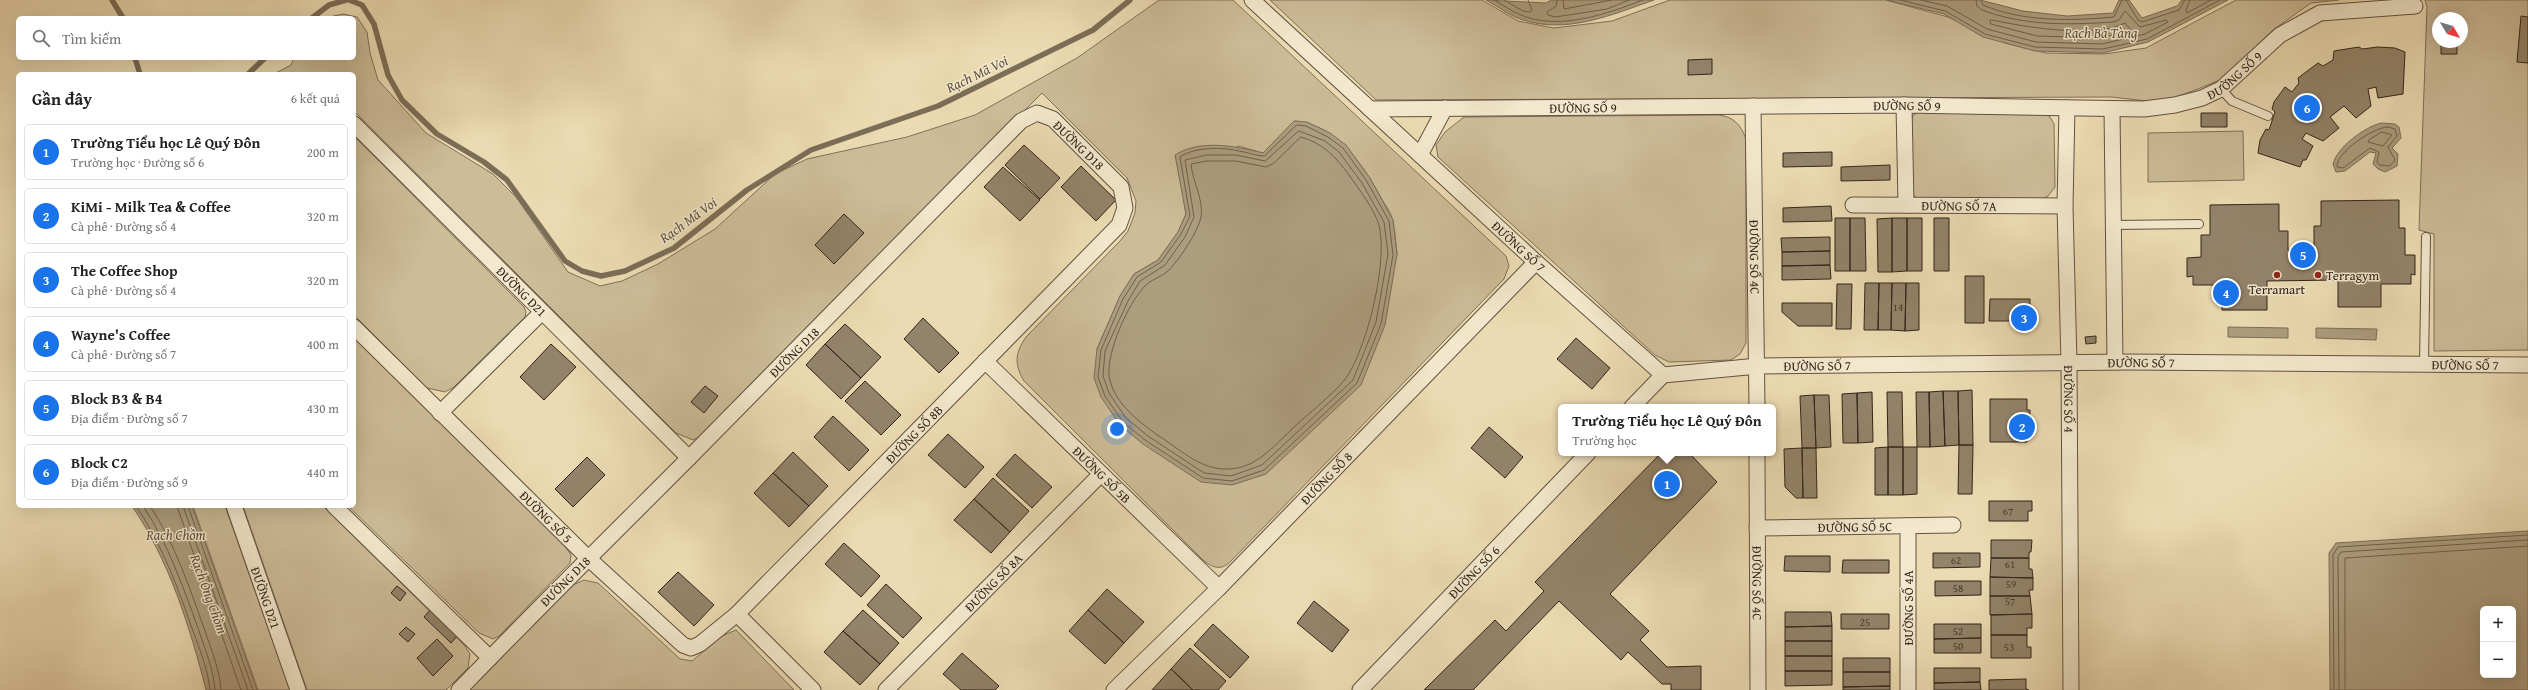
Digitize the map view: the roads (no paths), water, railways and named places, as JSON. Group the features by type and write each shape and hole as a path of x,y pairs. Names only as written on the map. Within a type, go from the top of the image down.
{"street":[{"name":"ĐƯỜNG SỐ 7","path":"1252,0 1536,262 1663,375 1758,366 2115,362 2528,365"},
{"name":"ĐƯỜNG SỐ 9","path":"1370,109 1753,106 1904,106 2112,109 2175,105 2202,98 2221,90 2280,35 2320,13 2415,6"},
{"name":"ĐƯỜNG SỐ 4C","path":"1753,106 1758,366 1757,404"},
{"path":"1904,106 1906,205"},
{"path":"1420,155 1445,108"},
{"name":"ĐƯỜNG SỐ 4","path":"2067,108 2065,206 2069,363 2071,690"},
{"path":"2112,109 2112,225 2115,362"},
{"name":"ĐƯỜNG D18","path":"459,690 1016,126 1030,115 1037,113 1053,119 1114,179 1120,187 1125,208"},
{"name":"ĐƯỜNG D21","path":"356,126 689,458"},
{"name":"ĐƯỜNG SỐ 7A","path":"1853,206 2065,206"},
{"name":"ĐƯỜNG SỐ 8B","path":"691,648 700,644 737,614 1119,225 1125,208"},
{"name":"ĐƯỜNG SỐ 8","path":"1114,690 1219,588 1536,262"},
{"path":"440,413 541,312"},
{"name":"ĐƯỜNG SỐ 5","path":"356,329 588,558 682,645 691,648"},
{"name":"ĐƯỜNG SỐ 5B","path":"985,361 1100,475 1219,588"},
{"path":"1635,404 1663,375"},
{"name":"ĐƯỜNG SỐ 6","path":"1360,690 1585,456"},
{"name":"ĐƯỜNG SỐ 4C","path":"1757,456 1758,690"},
{"name":"ĐƯỜNG SỐ 8A","path":"886,690 1100,475"},
{"name":"ĐƯỜNG D21","path":"235,508 298,690"},
{"path":"336,508 490,658"},
{"name":"ĐƯỜNG SỐ 5C","path":"1757,528 1953,525"},
{"name":"ĐƯỜNG SỐ 4A","path":"1908,526 1908,690"},
{"path":"737,614 813,690"}],"lane":[{"path":"2221,90 2232,101 2268,116"},
{"path":"2112,225 2199,224"},
{"path":"2424,365 2426,237"}],"water":[{"path":"1486,0 1546,3 1551,0 1654,0 1605,17 1571,24 1554,25 1520,19"},
{"name":"Rạch Bà Tàng","path":"1886,0 1980,0 2023,11 2067,16 2113,13 2119,0 2129,0 2142,18 2177,6 2182,0 2228,0 2148,42 2103,53 2035,51 1983,37 1944,14"},
{"path":"1294,121 1307,122 1330,133 1346,145 1370,178 1393,220 1397,254 1385,325 1361,385 1266,474 1232,485 1201,482 1143,444 1120,425 1101,397 1094,378 1097,349 1120,296 1134,274 1158,260 1178,232 1186,214 1175,155 1185,150 1206,145 1229,146 1263,153"},
{"path":"2381,123 2395,124 2399,127 2401,138 2392,148 2398,154 2397,166 2385,172 2378,169 2373,164 2376,153 2370,152 2345,171 2336,172 2333,164 2340,151 2360,133"},
{"path":"2228,327 2288,328 2288,338 2228,337"},
{"path":"2316,328 2377,329 2376,340 2316,338"},
{"name":"Rạch Chồm","path":"133,508 193,508 257,690 206,690 193,642 177,595 157,549"},
{"path":"2528,531 2528,690 2330,690 2329,553 2336,543"}],"waterway":[{"name":"Rạch Ông Chồm","path":"112,0 122,16"},
{"name":"Rạch Mã Voi","path":"315,16 329,5 346,0"},
{"name":"Rạch Mã Voi","path":"349,0 362,5 374,24 388,75 402,100 437,134 484,162 507,180 565,261 582,271 601,276 625,271 674,248 747,190 811,150 938,106 1093,30 1130,0"},
{"name":"Rạch Ông Chồm","path":"136,60 139,72"},
{"name":"Rạch Mã Voi","path":"250,72 263,60"}],"place":[{"name":"Block C2","path":"2307,108"},
{"name":"Block B3 & B4","path":"2303,255"},
{"name":"Terramart","path":"2277,275"},
{"name":"Terragym","path":"2318,275"},
{"name":"Wayne's Coffee","path":"2226,293"},
{"name":"The Coffee Shop","path":"2024,318"},
{"name":"KiMi - Milk Tea & Coffee","path":"2022,427"},
{"name":"Trường Tiểu học Lê Quý Đôn","path":"1667,484"}]}
